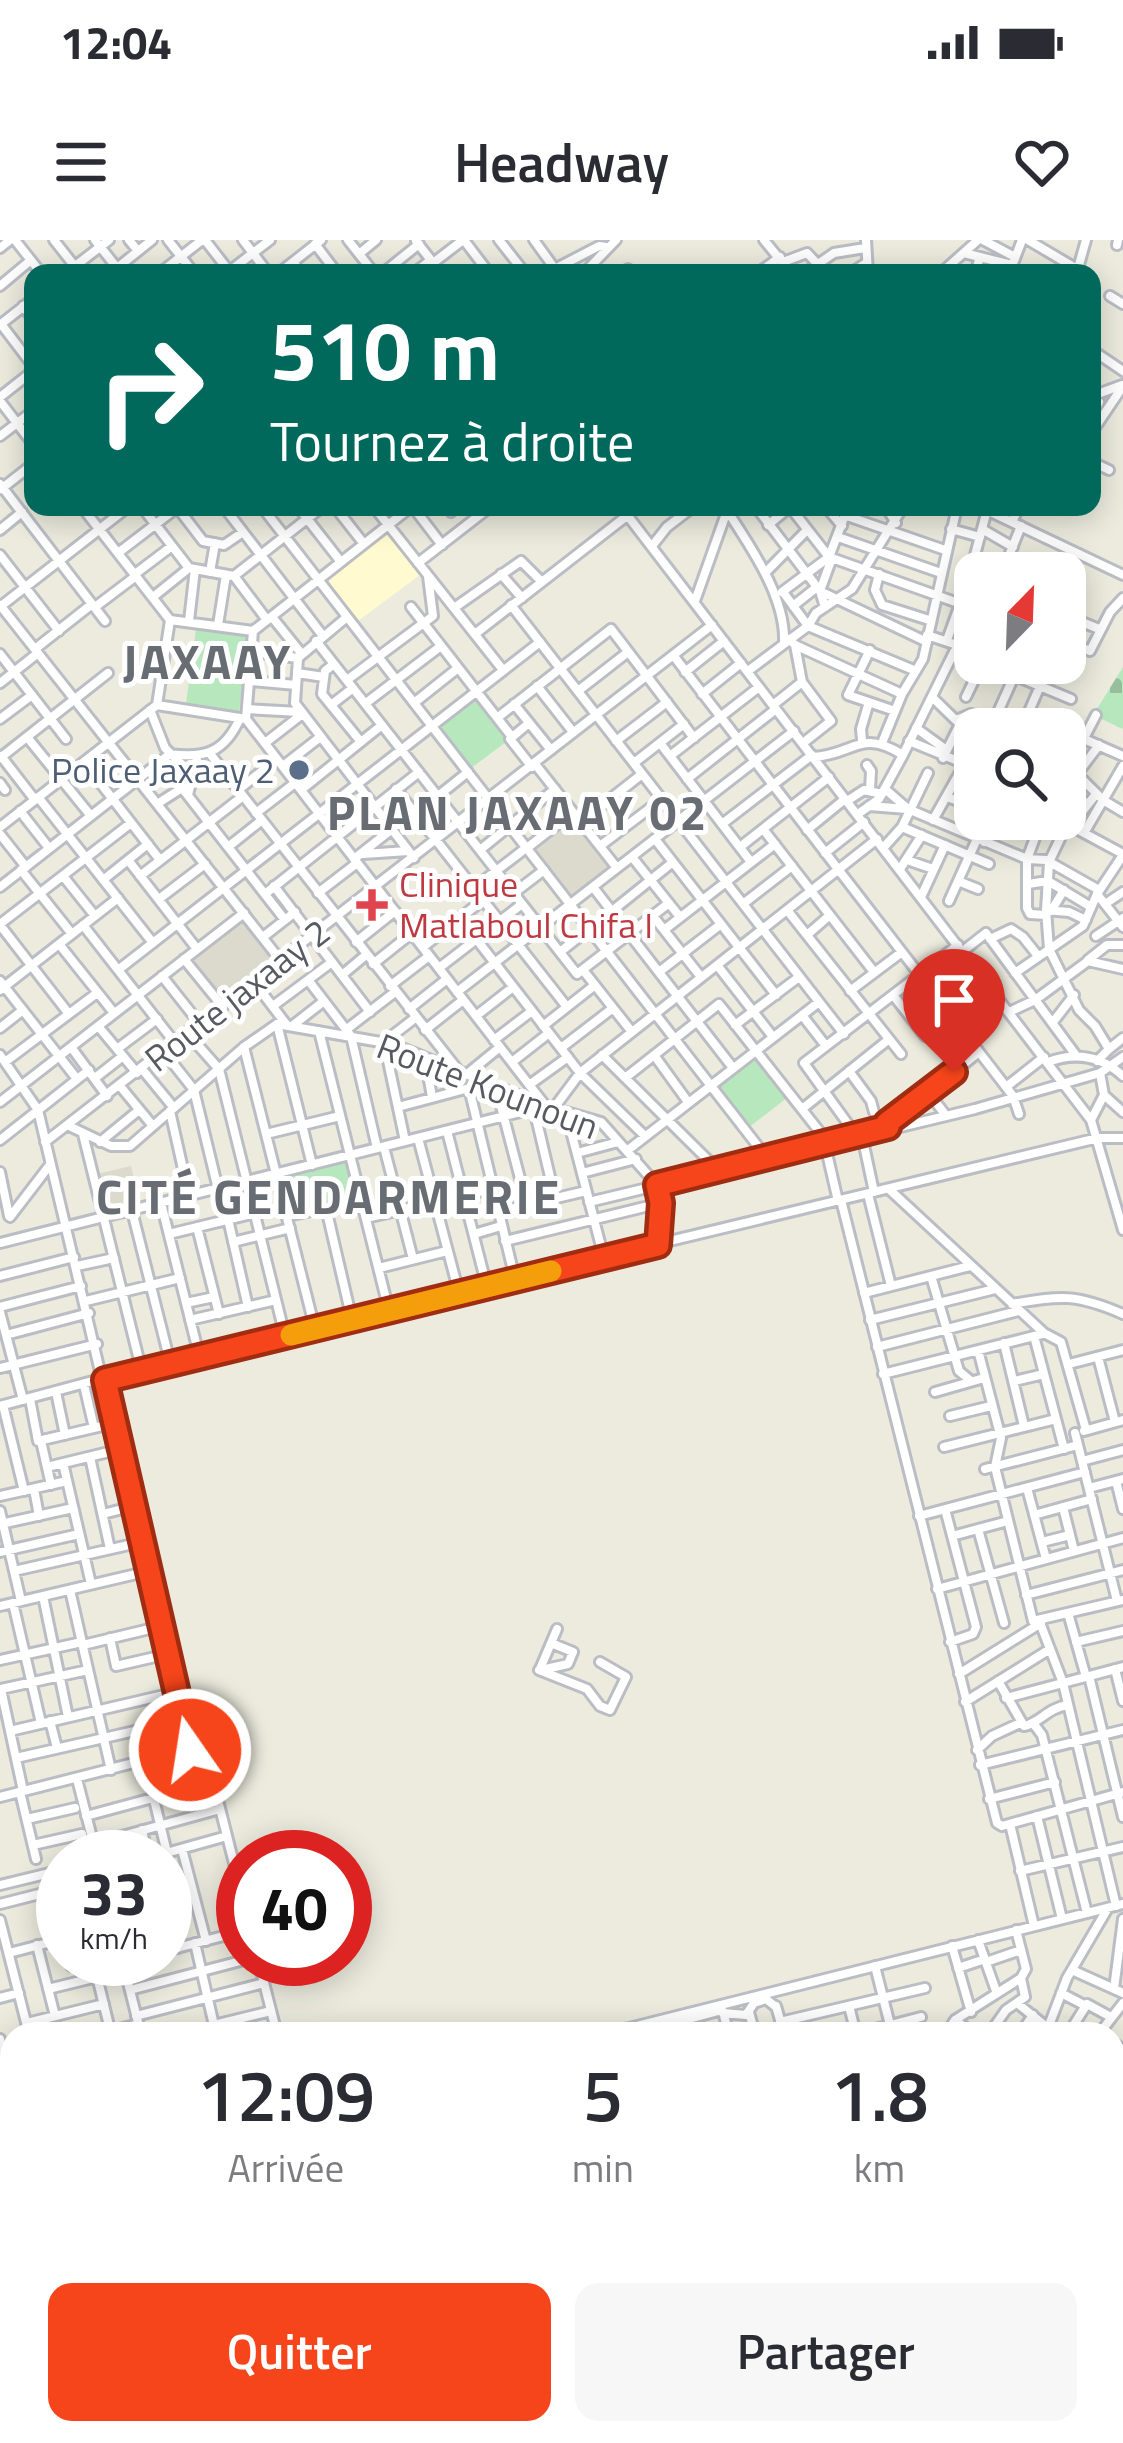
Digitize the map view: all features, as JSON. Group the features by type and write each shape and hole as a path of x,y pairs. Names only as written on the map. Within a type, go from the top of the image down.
{"street":[{"path":"0,248 13,240 34,264"},
{"path":"129,240 138,251"},
{"path":"125,264 152,240"},
{"path":"168,240 187,264"},
{"path":"172,264 204,240"},
{"path":"243,240 261,264"},
{"path":"239,264 270,240"},
{"path":"348,240 367,264"},
{"path":"359,254 376,240"},
{"path":"428,264 464,240 482,264"},
{"path":"500,240 518,264"},
{"path":"594,264 616,240"},
{"path":"764,240 784,264"},
{"path":"831,240 834,253"},
{"path":"951,264 981,240 1014,264"},
{"path":"1025,240 1067,264"},
{"path":"1048,251 1056,240"},
{"path":"81,264 102,242"},
{"path":"290,264 318,242"},
{"path":"393,264 417,242 434,264"},
{"path":"774,264 803,253 819,263 863,244"},
{"path":"564,264 606,247"},
{"path":"964,253 1011,264"},
{"path":"978,264 980,257"},
{"path":"26,264 31,260"},
{"path":"0,286 24,266"},
{"path":"1110,296 1123,304"},
{"path":"23,306 1,325 24,357"},
{"path":"24,377 0,399 24,432"},
{"path":"0,436 24,418"},
{"path":"1101,466 1109,470"},
{"path":"1,487 24,515"},
{"path":"0,530 22,512"},
{"path":"25,516 105,621"},
{"path":"89,516 170,620 253,632"},
{"path":"117,516 0,606 281,961"},
{"path":"149,516 192,568 230,576 300,656"},
{"path":"118,553 165,516"},
{"path":"184,516 203,541 229,543 243,532"},
{"path":"231,516 294,599 334,664 577,974 668,903"},
{"path":"269,516 767,1157"},
{"path":"305,516 341,562"},
{"path":"218,626 230,576 311,516"},
{"path":"342,516 364,544"},
{"path":"381,516 503,670"},
{"path":"1,885 170,754 211,755 244,715 253,632 400,516"},
{"path":"418,516 442,545"},
{"path":"418,563 477,516"},
{"path":"475,634 619,516"},
{"path":"629,516 846,800 903,865 921,897 1091,1120 1123,1230"},
{"path":"652,547 681,516"},
{"path":"694,602 726,516"},
{"path":"732,516 759,554 802,682 831,721 803,743"},
{"path":"762,516 819,589 825,607"},
{"path":"768,525 779,516"},
{"path":"797,516 831,558 954,600"},
{"path":"834,516 842,526"},
{"path":"793,606 819,589 845,516"},
{"path":"882,743 927,639 955,516"},
{"path":"976,552 984,516"},
{"path":"1001,516 1123,575"},
{"path":"1011,552 1018,516"},
{"path":"702,694 789,642 816,613 852,589 900,517 945,550"},
{"path":"951,529 981,533 1013,547"},
{"path":"766,572 807,530"},
{"path":"838,537 941,573"},
{"path":"210,572 215,543"},
{"path":"0,682 58,631 172,546"},
{"path":"0,555 58,631"},
{"path":"773,599 831,558"},
{"path":"454,608 521,561 542,583"},
{"path":"152,598 192,568"},
{"path":"189,621 192,568"},
{"path":"331,705 378,656 435,614 427,574"},
{"path":"501,574 522,598"},
{"path":"878,574 875,590 882,605 929,620"},
{"path":"819,589 927,639 954,643"},
{"path":"783,592 808,626 916,671"},
{"path":"1086,649 1090,651 1099,629 1123,598"},
{"path":"512,605 844,1034"},
{"path":"411,607 617,868"},
{"path":"347,617 300,656 295,704 411,854"},
{"path":"170,620 153,707 170,754 193,776"},
{"path":"946,640 954,620"},
{"path":"1086,624 1099,629"},
{"name":"Route jaxaay 2","path":"45,1142 712,625"},
{"path":"497,718 611,628 694,737"},
{"path":"685,672 724,641"},
{"path":"118,970 540,642"},
{"path":"789,642 902,694"},
{"path":"365,703 441,646"},
{"path":"870,650 848,695 895,711"},
{"path":"252,652 300,656"},
{"path":"578,691 628,652"},
{"path":"825,853 884,792 954,652"},
{"path":"0,654 66,739"},
{"path":"673,656 1013,1096 1019,1114"},
{"path":"334,664 324,677 322,694 361,742"},
{"path":"414,703 458,668"},
{"path":"297,673 324,677"},
{"path":"108,674 0,756 153,943"},
{"path":"863,741 871,680"},
{"path":"250,681 296,685"},
{"path":"687,779 802,682"},
{"path":"966,698 972,684"},
{"path":"1035,684 1071,699"},
{"path":"537,686 573,733"},
{"path":"1030,708 1040,686"},
{"path":"670,756 759,687"},
{"path":"0,705 3,717 32,695"},
{"path":"933,698 954,719"},
{"path":"616,741 667,702"},
{"path":"514,704 551,750"},
{"path":"72,934 0,830 153,707 244,715 300,714"},
{"path":"265,743 300,714"},
{"path":"244,715 550,1107"},
{"path":"1086,730 1096,715"},
{"path":"512,737 529,723"},
{"path":"634,764 684,724"},
{"path":"228,847 298,786 382,725"},
{"path":"916,728 944,754"},
{"path":"944,754 954,729"},
{"path":"425,1030 494,963 794,731"},
{"path":"27,737 91,816"},
{"path":"140,876 240,793 319,738"},
{"path":"909,740 954,760"},
{"path":"722,824 812,756 829,757 863,741 882,743 903,755"},
{"path":"1086,741 1123,756"},
{"path":"660,743 751,862"},
{"path":"1086,764 1099,745"},
{"path":"211,755 425,1030 463,1072 532,1011"},
{"path":"188,795 197,758"},
{"path":"84,762 161,860"},
{"path":"867,765 870,790"},
{"path":"1086,828 1100,797 1123,766"},
{"path":"265,894 419,772"},
{"path":"438,796 468,772"},
{"path":"0,1244 550,1107 602,1055 838,870 902,826 928,773"},
{"path":"581,822 643,774"},
{"path":"740,847 829,777"},
{"path":"1086,783 1123,812"},
{"path":"933,820 954,784"},
{"path":"158,804 180,787 285,920"},
{"path":"480,850 555,789"},
{"path":"396,790 567,1007"},
{"path":"807,830 858,792 870,790 884,792 908,809 954,829"},
{"path":"342,796 359,819"},
{"path":"947,797 954,800"},
{"path":"1088,804 1100,797"},
{"path":"600,846 662,800"},
{"path":"869,806 908,809"},
{"path":"20,811 50,848"},
{"path":"474,888 573,812"},
{"path":"70,1014 0,925 131,823"},
{"path":"902,826 988,864"},
{"path":"763,829 874,972"},
{"path":"318,893 392,830"},
{"path":"1015,973 1078,930 1123,854 1086,834"},
{"path":"903,865 922,836"},
{"path":"655,839 776,995"},
{"path":"949,901 981,840 1027,859 1049,862 1098,892 1121,922 1096,936"},
{"path":"1034,840 1027,859 1028,911 1069,912 1086,920"},
{"path":"1059,840 1049,862 1049,949 1079,1010 1108,1049"},
{"path":"103,880 148,844"},
{"path":"664,930 775,844"},
{"path":"921,897 945,845"},
{"path":"358,859 411,854"},
{"path":"632,856 680,917"},
{"path":"128,860 198,949"},
{"path":"612,911 673,862"},
{"path":"159,899 205,864"},
{"path":"903,865 933,869"},
{"path":"743,904 792,866"},
{"path":"514,893 544,870"},
{"path":"63,876 95,916"},
{"path":"958,880 978,889"},
{"path":"1028,884 1048,881 1091,907"},
{"path":"274,886 370,1012"},
{"path":"593,887 734,1068"},
{"path":"1048,912 1064,890"},
{"path":"1105,904 1123,892"},
{"path":"77,1079 2,986 118,898"},
{"path":"349,1032 426,951 483,900"},
{"path":"439,968 522,904"},
{"path":"787,910 901,1054"},
{"path":"356,942 395,911"},
{"path":"262,937 295,912"},
{"path":"0,1102 244,914"},
{"path":"807,935 830,915"},
{"path":"653,916 701,977"},
{"path":"460,918 580,1073 645,1136"},
{"path":"659,972 721,924"},
{"path":"83,926 176,1043"},
{"path":"560,952 589,929"},
{"path":"991,939 1011,929 1038,956"},
{"path":"891,1286 859,1135 804,1064 982,932 1075,1054"},
{"path":"373,964 412,933"},
{"path":"59,944 114,1013"},
{"path":"1009,1012 1035,1000 1107,945 1123,945"},
{"path":"850,991 902,952"},
{"path":"342,975 366,955"},
{"path":"184,959 223,1006"},
{"path":"1088,961 1123,969"},
{"path":"273,1006 332,962"},
{"path":"717,965 773,1037"},
{"path":"583,970 632,1032"},
{"path":"162,976 200,1024"},
{"path":"735,1025 799,977"},
{"path":"405,1141 384,1042 447,979"},
{"path":"308,980 349,1032 413,1259"},
{"path":"254,982 286,1025 312,1165"},
{"path":"512,1062 596,985"},
{"path":"476,1016 513,987"},
{"path":"97,993 3,1059 38,1110 190,1750"},
{"path":"892,995 925,1036 946,1040 998,997"},
{"path":"1053,1022 1073,995"},
{"path":"69,1126 100,1142 126,1147 244,1046 324,1000"},
{"path":"628,1150 818,1002"},
{"path":"625,1078 719,1004 826,1143 997,1823 1010,1824 1120,1793"},
{"path":"561,1048 613,1008"},
{"path":"0,1028 23,1010"},
{"path":"802,1015 826,1046"},
{"path":"0,1140 77,1079 120,1053 157,1019"},
{"name":"Route Kounoun","path":"286,1025 349,1032 384,1042 601,1123 657,1185 661,1203 658,1245"},
{"path":"98,1026 172,1109 189,1196"},
{"path":"319,1030 389,1311"},
{"path":"188,1034 219,1069 285,1336"},
{"path":"1097,1061 1123,1038"},
{"path":"802,1109 888,1040"},
{"path":"244,1046 315,1329"},
{"path":"71,1047 107,1096"},
{"path":"164,1052 194,1090 218,1189"},
{"path":"888,1127 887,1123 979,1052"},
{"path":"1006,1087 1046,1059 1075,1054 1111,1066 1123,1076"},
{"path":"602,1055 718,1170"},
{"path":"654,1055 688,1102"},
{"path":"424,1057 432,1097"},
{"path":"529,1085 568,1057"},
{"path":"497,1212 718,1170 1064,1084 1100,1073 1123,1057"},
{"path":"849,1071 874,1112"},
{"path":"1091,1120 1104,1095 1100,1073"},
{"path":"398,1107 469,1088 477,1078"},
{"path":"496,1085 527,1205"},
{"path":"120,1086 153,1126"},
{"path":"469,1088 515,1279"},
{"path":"928,1092 944,1113"},
{"path":"1104,1095 1123,1112"},
{"path":"534,1108 555,1198"},
{"path":"100,1142 139,1110"},
{"path":"566,1112 604,1258"},
{"path":"266,1134 340,1116"},
{"path":"447,1131 487,1287"},
{"path":"83,1133 141,1368"},
{"path":"5,1217 49,1160 56,1134"},
{"path":"418,1138 459,1294"},
{"path":"39,1516 2,1406 141,1368 1098,1138 1123,1138"},
{"path":"577,1153 620,1142"},
{"path":"582,1173 636,1159"},
{"path":"0,1172 5,1217"},
{"path":"366,1218 491,1189"},
{"path":"889,1189 1039,1334 1061,1342 1086,1430"},
{"path":"161,1203 199,1355"},
{"path":"505,1241 661,1203"},
{"path":"287,1216 326,1208 352,1320"},
{"path":"132,1210 170,1362"},
{"path":"169,1234 255,1213"},
{"path":"227,1220 248,1307"},
{"path":"474,1234 501,1226"},
{"path":"197,1227 219,1314"},
{"path":"232,1241 290,1228"},
{"path":"379,1268 447,1251"},
{"path":"0,1276 114,1258"},
{"path":"864,1292 971,1265"},
{"path":"931,1276 959,1371 971,1382"},
{"path":"86,1301 180,1278"},
{"path":"81,1286 0,1310 6,1335 38,1442 115,1423"},
{"path":"870,1320 996,1289"},
{"path":"877,1347 1061,1294 1092,1300 1123,1314"},
{"path":"186,1303 214,1297"},
{"path":"198,1300 202,1318"},
{"path":"190,1321 276,1300"},
{"path":"6,1335 89,1313"},
{"path":"883,1374 1039,1334"},
{"path":"1039,1334 1064,1449"},
{"path":"1004,1343 1024,1426"},
{"path":"0,1367 97,1344"},
{"path":"978,1350 1001,1438 990,1468 1033,1621 1040,1622"},
{"path":"1069,1364 1123,1351"},
{"path":"1061,1437 1119,1421 1098,1357"},
{"path":"1014,1381 1045,1374"},
{"path":"935,1392 985,1378"},
{"path":"84,1385 94,1428"},
{"path":"56,1392 65,1435"},
{"path":"1111,1406 1123,1403"},
{"path":"950,1416 991,1406"},
{"path":"944,1447 1056,1419"},
{"path":"959,1674 1040,1622 1120,1600 1075,1433"},
{"path":"41,1441 50,1485"},
{"path":"990,1468 1078,1445"},
{"path":"47,1467 121,1450"},
{"path":"1082,1461 1123,1450"},
{"path":"90,1456 110,1549"},
{"path":"63,1463 91,1585"},
{"path":"919,1516 1085,1472"},
{"path":"1034,1515 1063,1507 1119,1480 1123,1509"},
{"path":"0,1496 67,1481"},
{"path":"1027,1488 1046,1559"},
{"path":"103,1514 134,1506"},
{"path":"1063,1507 1074,1551"},
{"path":"2,1524 73,1508"},
{"path":"945,1509 976,1630 950,1642"},
{"path":"0,1510 31,1682 57,1748"},
{"path":"952,1536 1008,1521"},
{"path":"978,1529 1004,1623"},
{"path":"4,1551 79,1534"},
{"path":"1042,1542 1070,1535"},
{"path":"937,1588 1123,1538"},
{"path":"14,1571 142,1542"},
{"path":"1026,1595 1123,1570"},
{"path":"0,1606 149,1571"},
{"path":"70,1590 111,1770"},
{"path":"43,1596 68,1717"},
{"path":"1068,1613 1123,1817"},
{"path":"1040,1622 1069,1705 1116,1906 1072,1970 1053,2022"},
{"path":"0,1660 162,1626"},
{"path":"539,1670 556,1629"},
{"path":"1076,1642 1123,1631"},
{"path":"110,1638 116,1666 168,1654"},
{"path":"539,1670 568,1664 573,1652 551,1642"},
{"path":"965,1702 1051,1649"},
{"path":"539,1670 587,1689 600,1706 610,1710 626,1677 600,1663"},
{"path":"1006,1699 1119,1668 1123,1700"},
{"path":"36,1860 1,1689 88,1670"},
{"path":"998,1681 1020,1724"},
{"path":"10,1730 177,1692"},
{"path":"977,1750 992,1736 1020,1724 1033,1724 1049,1709 1069,1705"},
{"path":"16,1758 183,1720"},
{"path":"1033,1724 1042,1735 1087,1913"},
{"path":"980,1765 1123,1730"},
{"path":"0,1797 204,1745 225,1830"},
{"path":"145,1762 161,1830"},
{"path":"77,1779 90,1830"},
{"path":"86,1816 213,1781"},
{"path":"989,1799 1055,1782"},
{"path":"27,1819 75,1808"},
{"path":"142,1830 220,1809"},
{"path":"1036,1816 1062,1919"},
{"path":"1010,1824 1034,1926"},
{"path":"1020,1871 1123,1847"},
{"path":"0,1885 36,1876"},
{"path":"0,1904 36,1895"},
{"path":"192,1901 213,2022"},
{"path":"674,2022 1116,1906"},
{"path":"1072,1970 1118,1991 1123,1919"},
{"path":"0,1920 26,2022"},
{"path":"958,2022 995,1991 1021,1978 1026,1969 1016,1930"},
{"path":"192,1944 216,1938"},
{"path":"978,1940 995,1991"},
{"path":"8,1952 36,1945"},
{"path":"952,1946 970,2012"},
{"path":"958,1969 1021,1950"},
{"path":"0,1968 12,1965"},
{"path":"875,1966 889,2022"},
{"path":"130,1990 216,1967"},
{"path":"998,2022 1026,1994 1021,1978"},
{"path":"47,1986 55,2016"},
{"path":"48,1989 60,1986"},
{"path":"99,1986 106,2022"},
{"path":"129,1986 138,2022"},
{"path":"147,2022 253,1986"},
{"path":"265,1986 274,2022"},
{"path":"785,2022 926,1988"},
{"path":"1061,1993 1109,2017"},
{"path":"0,1998 19,1994"},
{"path":"687,2022 722,2010 740,2016 759,2000 775,2003 781,2022"},
{"path":"1017,2003 1041,2022"},
{"path":"43,2022 104,2004"},
{"path":"849,2006 853,2022"},
{"path":"1076,2022 1086,2006"},
{"path":"1106,2022 1122,2006"},
{"path":"722,2010 726,2022"},
{"path":"232,2022 271,2011"},
{"path":"749,2012 751,2022"},
{"path":"1028,2022 1033,2015"},
{"path":"902,2022 921,2017"}],"shaded area":[{"path":"388,533 420,575 358,621 326,579"},
{"path":"571,815 614,869 573,901 530,847"},
{"path":"242,920 274,959 223,1001 189,962"},
{"path":"131,1166 139,1202 106,1210 97,1174"}],"green space":[{"path":"196,629 249,636 239,712 186,704"},
{"path":"1123,667 1123,729 1095,712"},
{"path":"477,697 510,739 470,769 437,727"},
{"path":"755,1056 788,1097 748,1128 715,1086"},
{"path":"348,1160 357,1196 289,1212 280,1177"}],"slow traffic":[{"path":"291,1335 551,1271"}],"place":[{"name":"Police Jaxaay 2","path":"299,770"},
{"name":"Clinique Matlaboul Chifa I","path":"372,905"}],"district":[{"name":"JAXAAY","path":"208,662"},
{"name":"PLAN JAXAAY 02","path":"518,813"},
{"name":"CITÉ GENDARMERIE","path":"329,1197"}],"route":[{"path":"190,1750 105,1380 658,1245 661,1203 657,1185 888,1127 887,1123 954,1072"}]}
